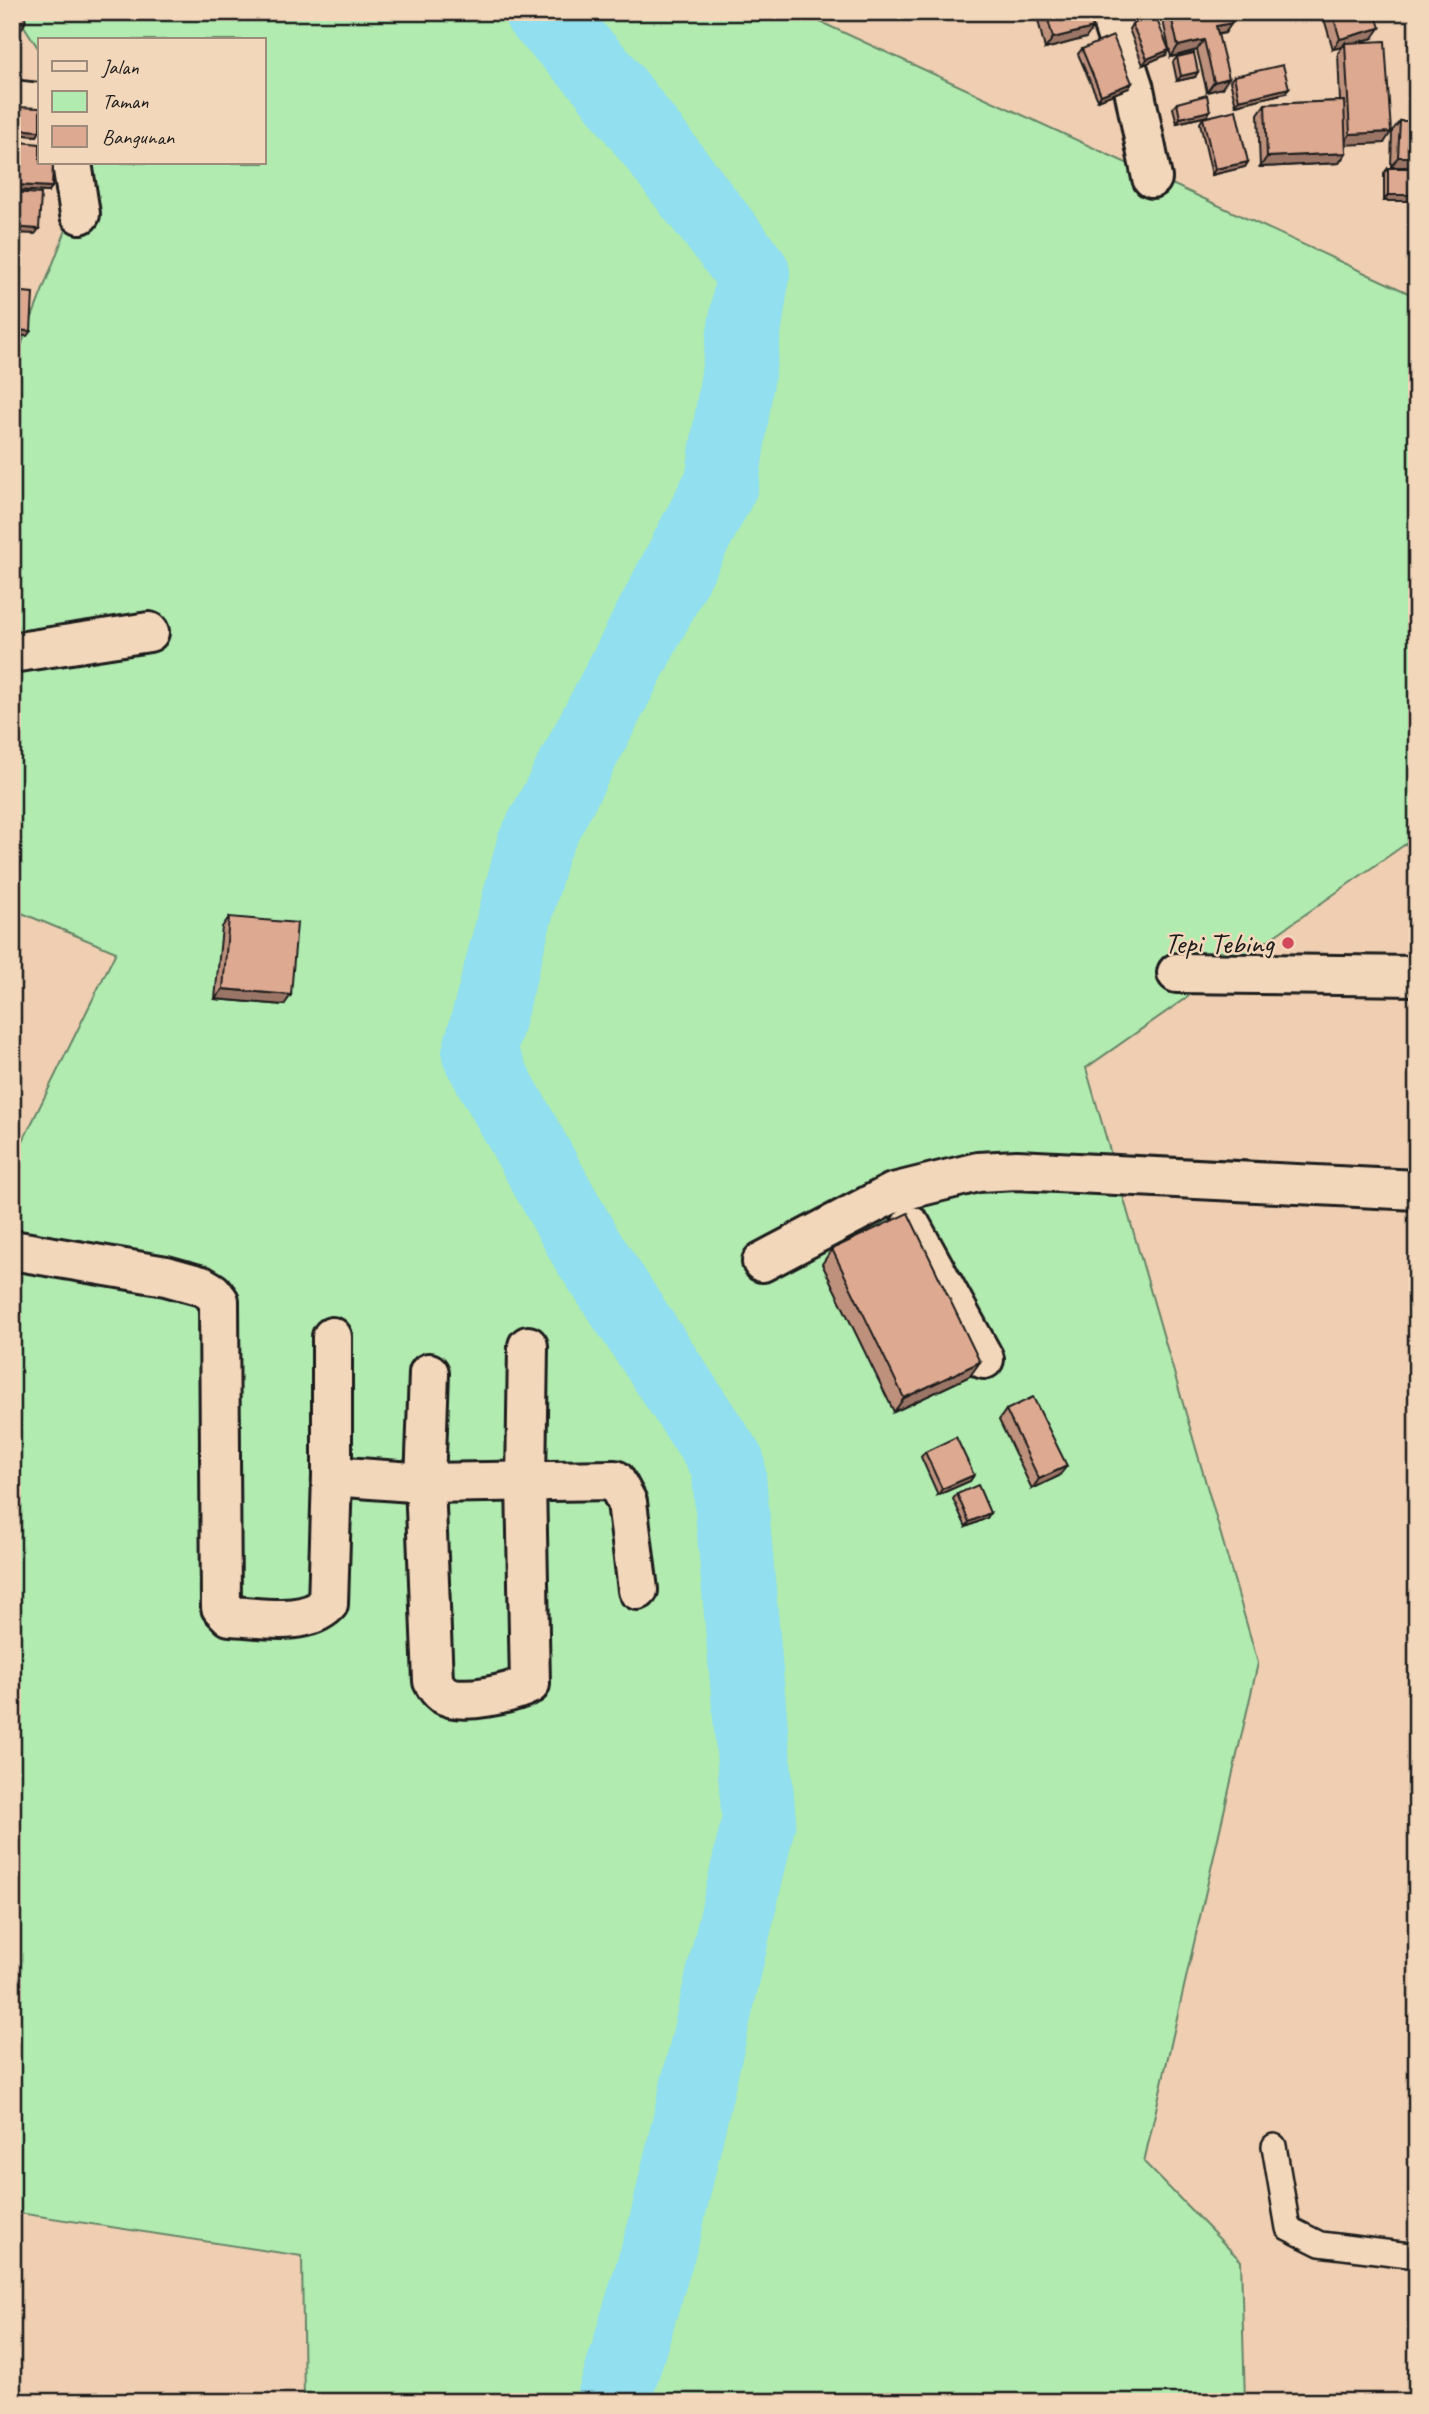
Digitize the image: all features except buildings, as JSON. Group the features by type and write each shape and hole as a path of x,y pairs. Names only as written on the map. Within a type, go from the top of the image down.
{"street":[{"path":"1109,12 1134,89 1152,178"},
{"path":"12,100 38,103"},
{"path":"72,164 80,214"},
{"path":"12,653 149,632"},
{"path":"1177,973 1417,976"},
{"path":"762,1262 893,1193 978,1172 1017,1170 1417,1190"},
{"path":"893,1193 984,1359"},
{"path":"12,1250 166,1276 202,1286 212,1292 219,1301 221,1607 230,1616 303,1617 318,1614 328,1604 332,1337"},
{"path":"429,1373 425,1483 433,1681 443,1694 456,1698 510,1694 530,1684 526,1482 528,1346"},
{"path":"332,1476 425,1483 615,1480 627,1502 638,1590"}],"lane":[{"path":"1274,2146 1288,2228 1320,2244 1417,2256"}],"green space":[{"path":"15,12 799,12 1417,297 1417,836 1086,1068 1258,1663 1144,2162 1241,2261 1245,2402 304,2402 302,2256 12,2212 12,1163 116,952 12,909 12,369 92,164 266,164 266,38 38,38 38,48"}],"waterway":[{"path":"541,12 603,77 753,273 722,482 533,847 479,1054 586,1248 728,1464 759,1820 665,2228 613,2402"}],"place":[{"name":"Tepi Tebing","path":"1288,943"}]}
